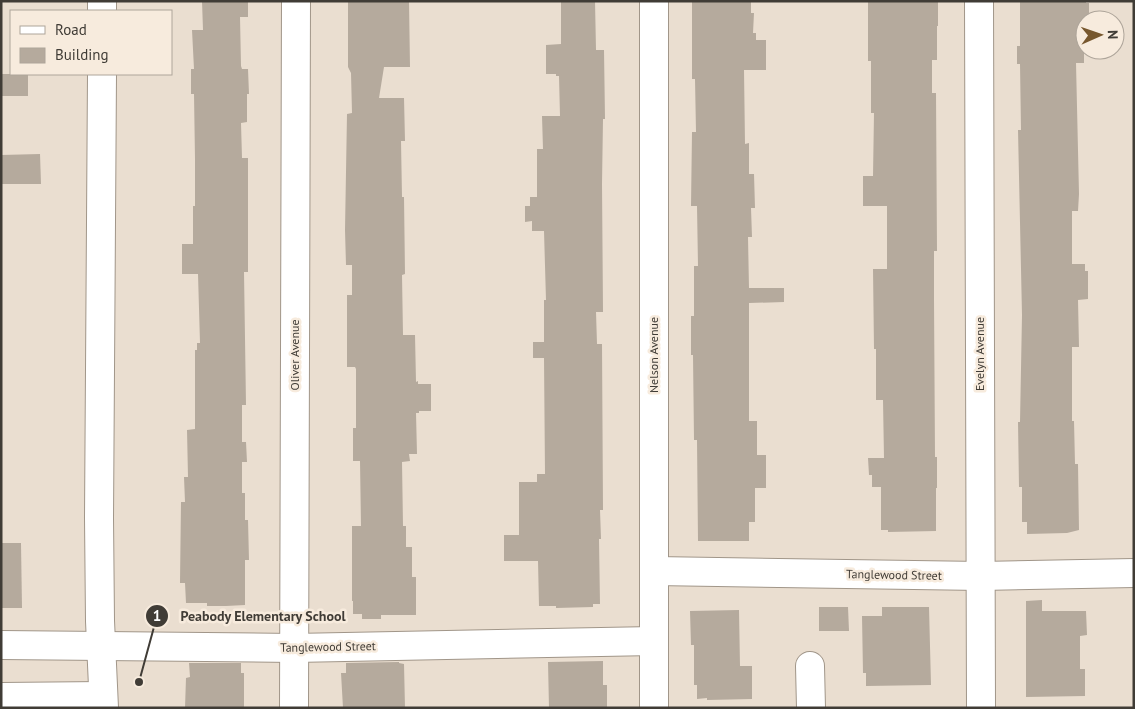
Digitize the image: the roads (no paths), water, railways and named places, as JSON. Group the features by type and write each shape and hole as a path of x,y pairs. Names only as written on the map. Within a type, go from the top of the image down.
{"street":[{"name":"Oliver Avenue","path":"294,708 296,1"},
{"name":"Nelson Avenue","path":"654,1 654,708"},
{"name":"Evelyn Avenue","path":"979,1 981,708"},
{"path":"1,697 104,702 100,621 102,75"},
{"name":"Tanglewood Street","path":"655,571 981,576 1134,574"},
{"name":"Tanglewood Street","path":"1,645 294,648 654,640"},
{"path":"810,666 811,708"}],"place":[{"name":"Peabody Elementary School","path":"139,682"}]}
